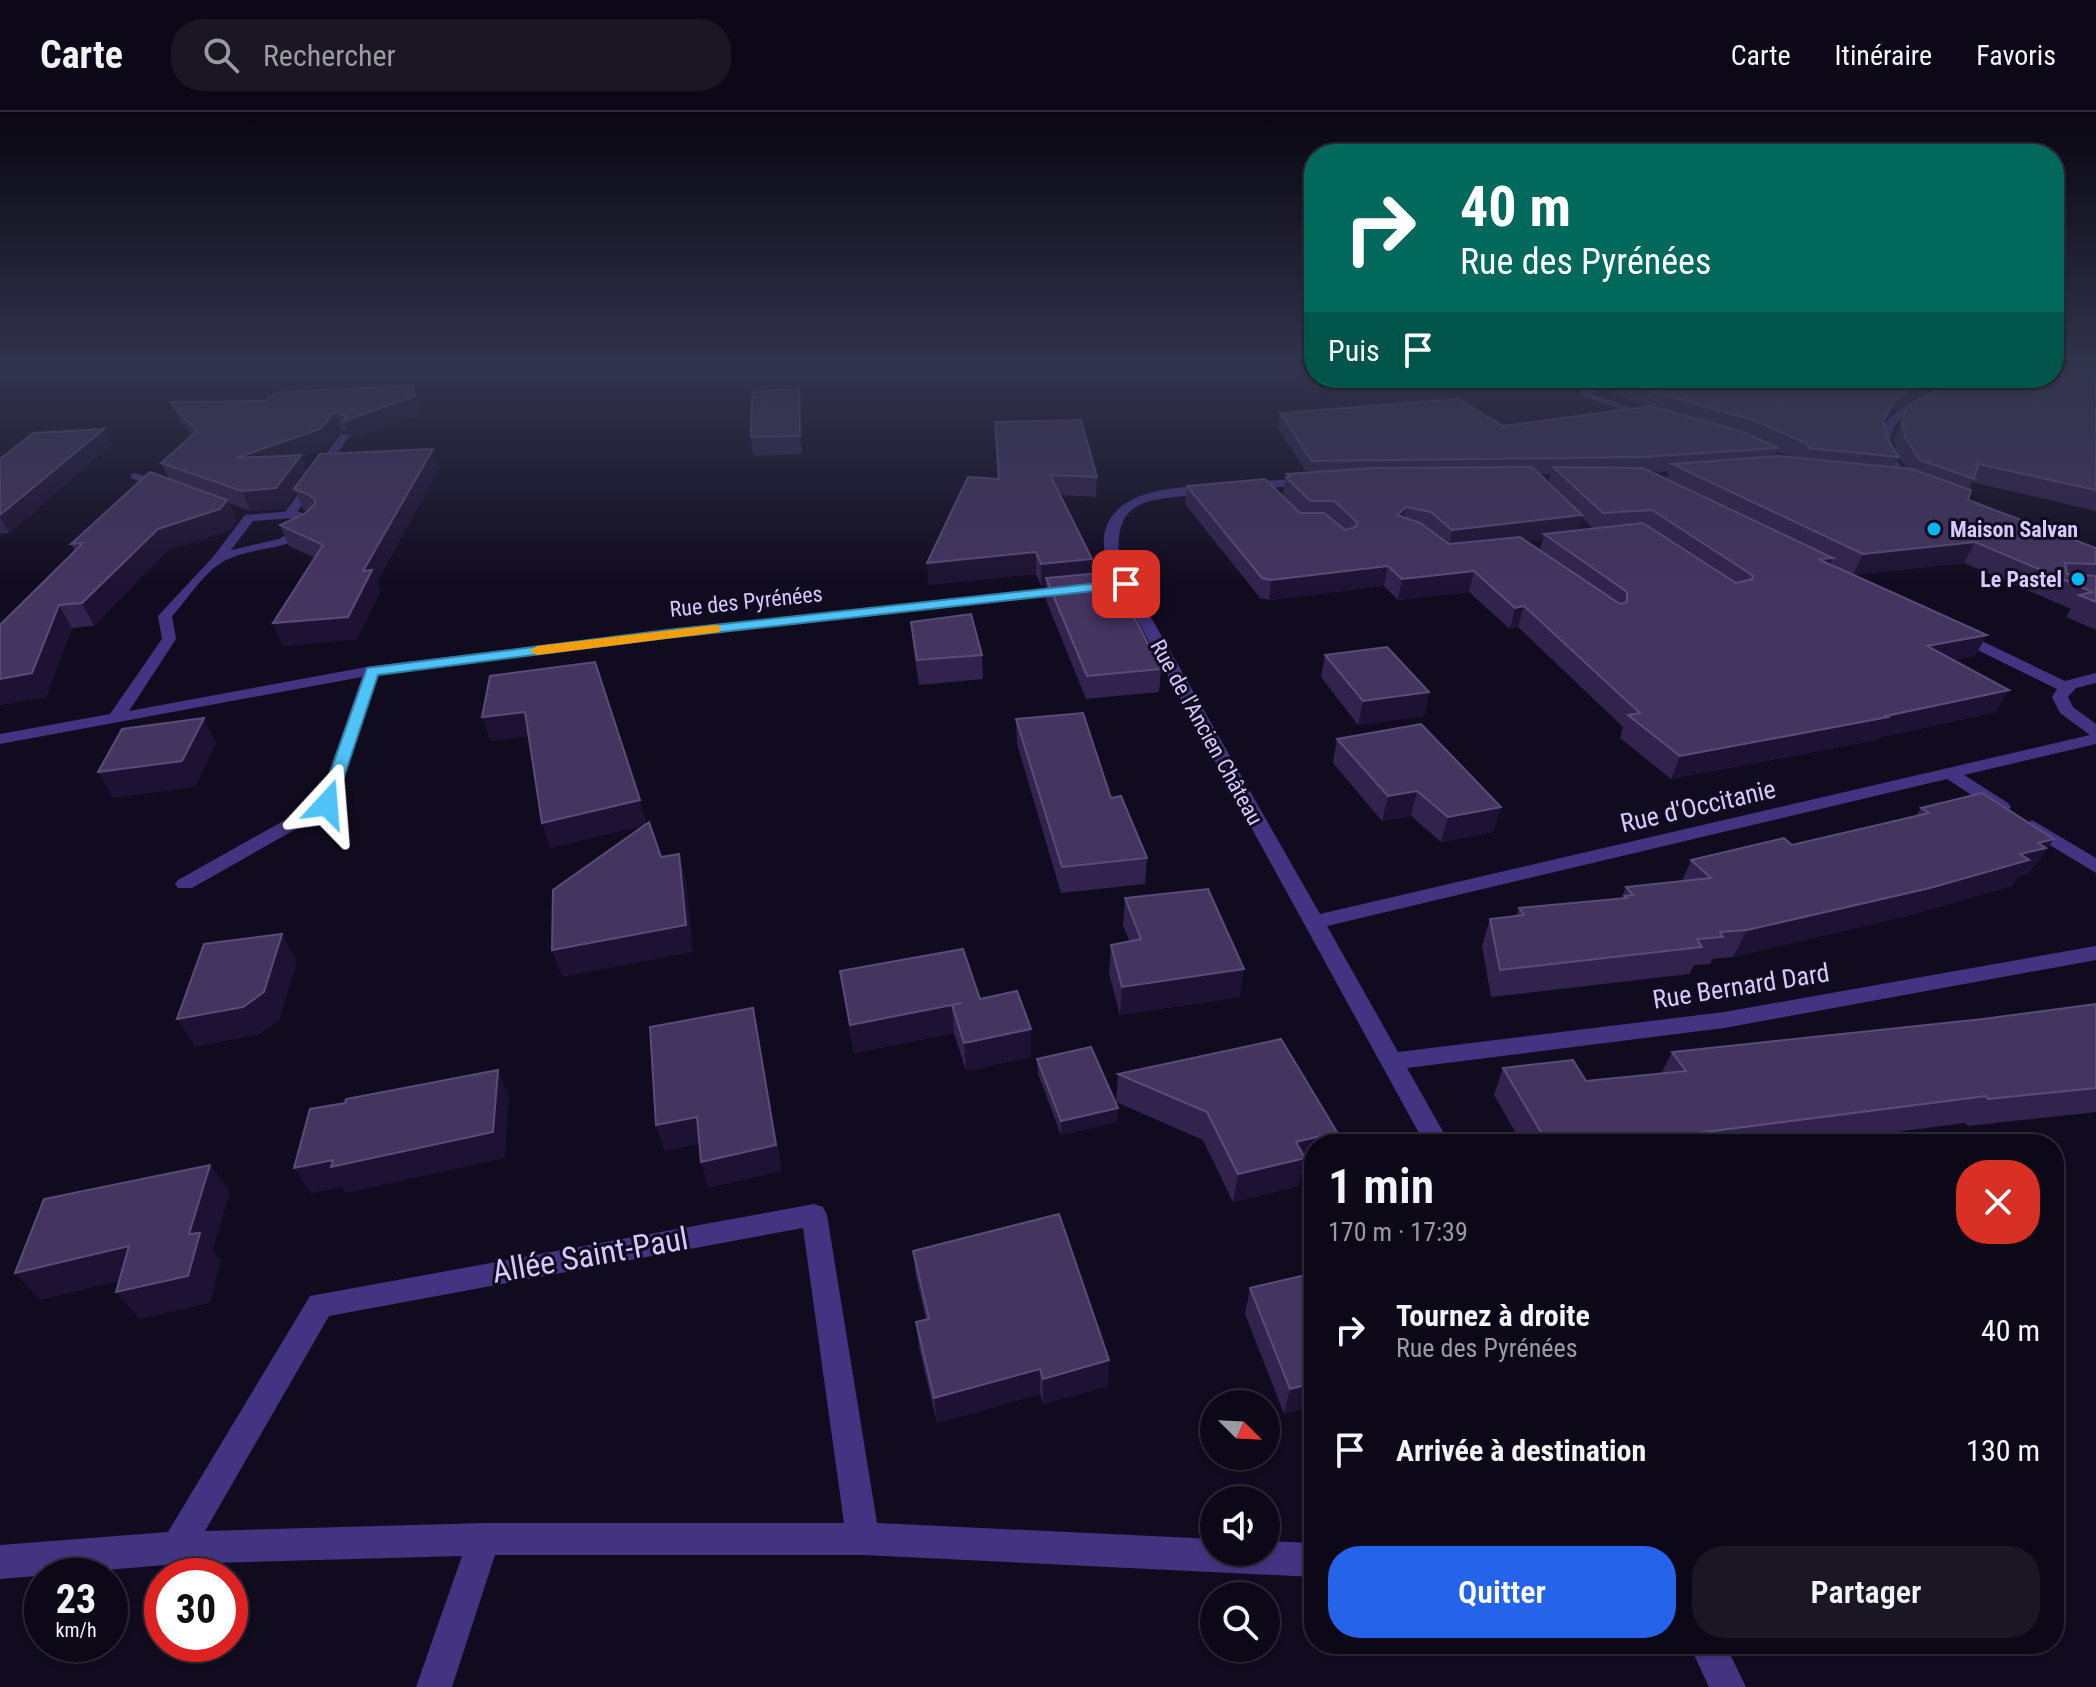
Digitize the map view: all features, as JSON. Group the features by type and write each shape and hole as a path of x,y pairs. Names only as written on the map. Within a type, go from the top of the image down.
{"street":[{"path":"289,515 342,440"},
{"path":"1884,440 1886,449 1906,482"},
{"path":"135,476 178,492"},
{"name":"Rue de l'Ancien Château","path":"1317,481 1159,496 1125,509 1111,530 1113,563 1110,586 1312,923 1433,1134"},
{"path":"1891,481 1906,482 1921,488"},
{"path":"1262,485 1273,496"},
{"path":"117,716 169,639 165,616 219,557 242,516 309,516 315,522 307,532 286,542 219,557"},
{"name":"Rue des Pyrénées","path":"0,739 372,671 667,634 1110,586"},
{"path":"1940,626 2064,687"},
{"path":"185,884 327,804 372,671"},
{"path":"2096,678 2064,687 2060,697 2066,710 2096,732"},
{"name":"Rue d'Occitanie","path":"1312,923 2096,739"},
{"path":"1950,774 2096,867"},
{"name":"Rue Bernard Dard","path":"1393,1061 1724,1020 2096,953"},
{"name":"Allée Saint-Paul","path":"177,1548 320,1305 814,1215 863,1539"},
{"path":"434,1687 484,1539"},
{"path":"0,1562 177,1548 484,1539 863,1539 1304,1560"},
{"path":"1711,1654 1728,1687"}],"building":[{"path":"25,440 91,440 0,515 0,459"},
{"path":"187,440 290,440 236,458 301,455 276,488 242,491 161,463"},
{"path":"996,440 1086,440 1097,477 1050,475 1092,559 1041,564 1036,552 927,563 968,477 999,479"},
{"path":"1298,440 1760,440 1778,448 1643,457 1312,461"},
{"path":"1797,440 1888,440 1899,457 1809,448"},
{"path":"1907,440 2096,440 2096,490 1978,464 1974,479 1920,460"},
{"path":"433,449 363,571 372,570 348,617 273,623 323,545 280,525 304,514 315,504 315,499 294,489 320,454"},
{"path":"1779,456 1912,469 1971,490 1968,500 2096,548 2096,564 2065,563 2067,574 2096,576 2096,602 2079,595 2093,592 1975,542 1863,554 1672,464"},
{"path":"1532,467 1582,515 1452,530 1431,512 1406,507 1397,515 1420,523 1449,544 1520,537 1620,604 1627,602 1627,592 1544,534 1643,523 1736,583 1753,579 1752,575 1652,510 1603,513 1553,467 1643,468 1833,558 1818,559 1987,635 1927,646 2009,690 1888,717 1680,756 1628,715 1640,713 1524,606 1515,608 1474,571 1402,579 1388,566 1271,580 1262,578 1187,486 1265,479 1300,513 1324,513 1345,530 1356,527 1357,522 1334,501 1310,501 1286,477 1290,476 1287,474 1373,468"},
{"path":"150,472 227,500 220,509 158,529 82,603 59,605 32,673 0,679 0,625 83,543 71,544"},
{"path":"1111,572 1161,669 1087,676 1046,578"},
{"path":"971,614 982,655 917,660 911,622"},
{"path":"1387,647 1429,692 1363,701 1325,655"},
{"path":"595,662 640,800 542,823 525,712 482,717 490,676"},
{"path":"1083,713 1111,798 1121,796 1147,858 1062,867 1016,719"},
{"path":"204,718 182,761 98,772 122,729"},
{"path":"1421,724 1501,807 1448,817 1417,791 1388,796 1337,739"},
{"path":"1982,793 2054,839 2038,843 2046,848 2020,854 2029,860 1930,888 1747,930 1720,932 1723,937 1697,939 1702,947 1500,970 1490,919 1524,915 1519,908 1627,898 1625,896 1633,895 1626,887 1711,878 1691,860 1784,838 1792,845 1929,813 1921,808"},
{"path":"649,822 661,857 679,854 686,925 552,950 553,890"},
{"path":"1208,889 1244,969 1122,987 1111,945 1141,939 1125,898"},
{"path":"282,934 264,992 243,1007 177,1019 204,944"},
{"path":"963,949 980,999 1017,991 1031,1029 964,1043 952,1005 962,1003 850,1025 840,971"},
{"path":"2096,1004 2096,1088 1988,1099 1986,1096 1689,1134 1542,1134 1503,1068 1573,1060 1586,1081 1686,1071 1672,1052"},
{"path":"753,1008 776,1145 701,1162 697,1117 656,1125 650,1027"},
{"path":"1281,1039 1337,1132 1304,1134 1304,1140 1296,1142 1304,1158 1238,1174 1207,1112 1118,1074"},
{"path":"1091,1047 1118,1108 1061,1121 1037,1059"},
{"path":"498,1070 493,1132 331,1167 333,1160 294,1168 310,1109 345,1103 346,1099"},
{"path":"210,1165 189,1234 200,1233 188,1276 116,1292 129,1246 15,1273 44,1199"},
{"path":"1059,1214 1109,1360 1043,1379 1040,1369 934,1398 916,1322 929,1319 913,1251"},
{"path":"1304,1275 1304,1386 1290,1389 1250,1288"}],"slow traffic":[{"path":"537,651 715,629"}],"place":[{"name":"Maison Salvan","path":"1934,529"},
{"name":"Le Pastel","path":"2078,579"}],"route":[{"path":"327,804 372,671 667,634 1126,584"}]}
